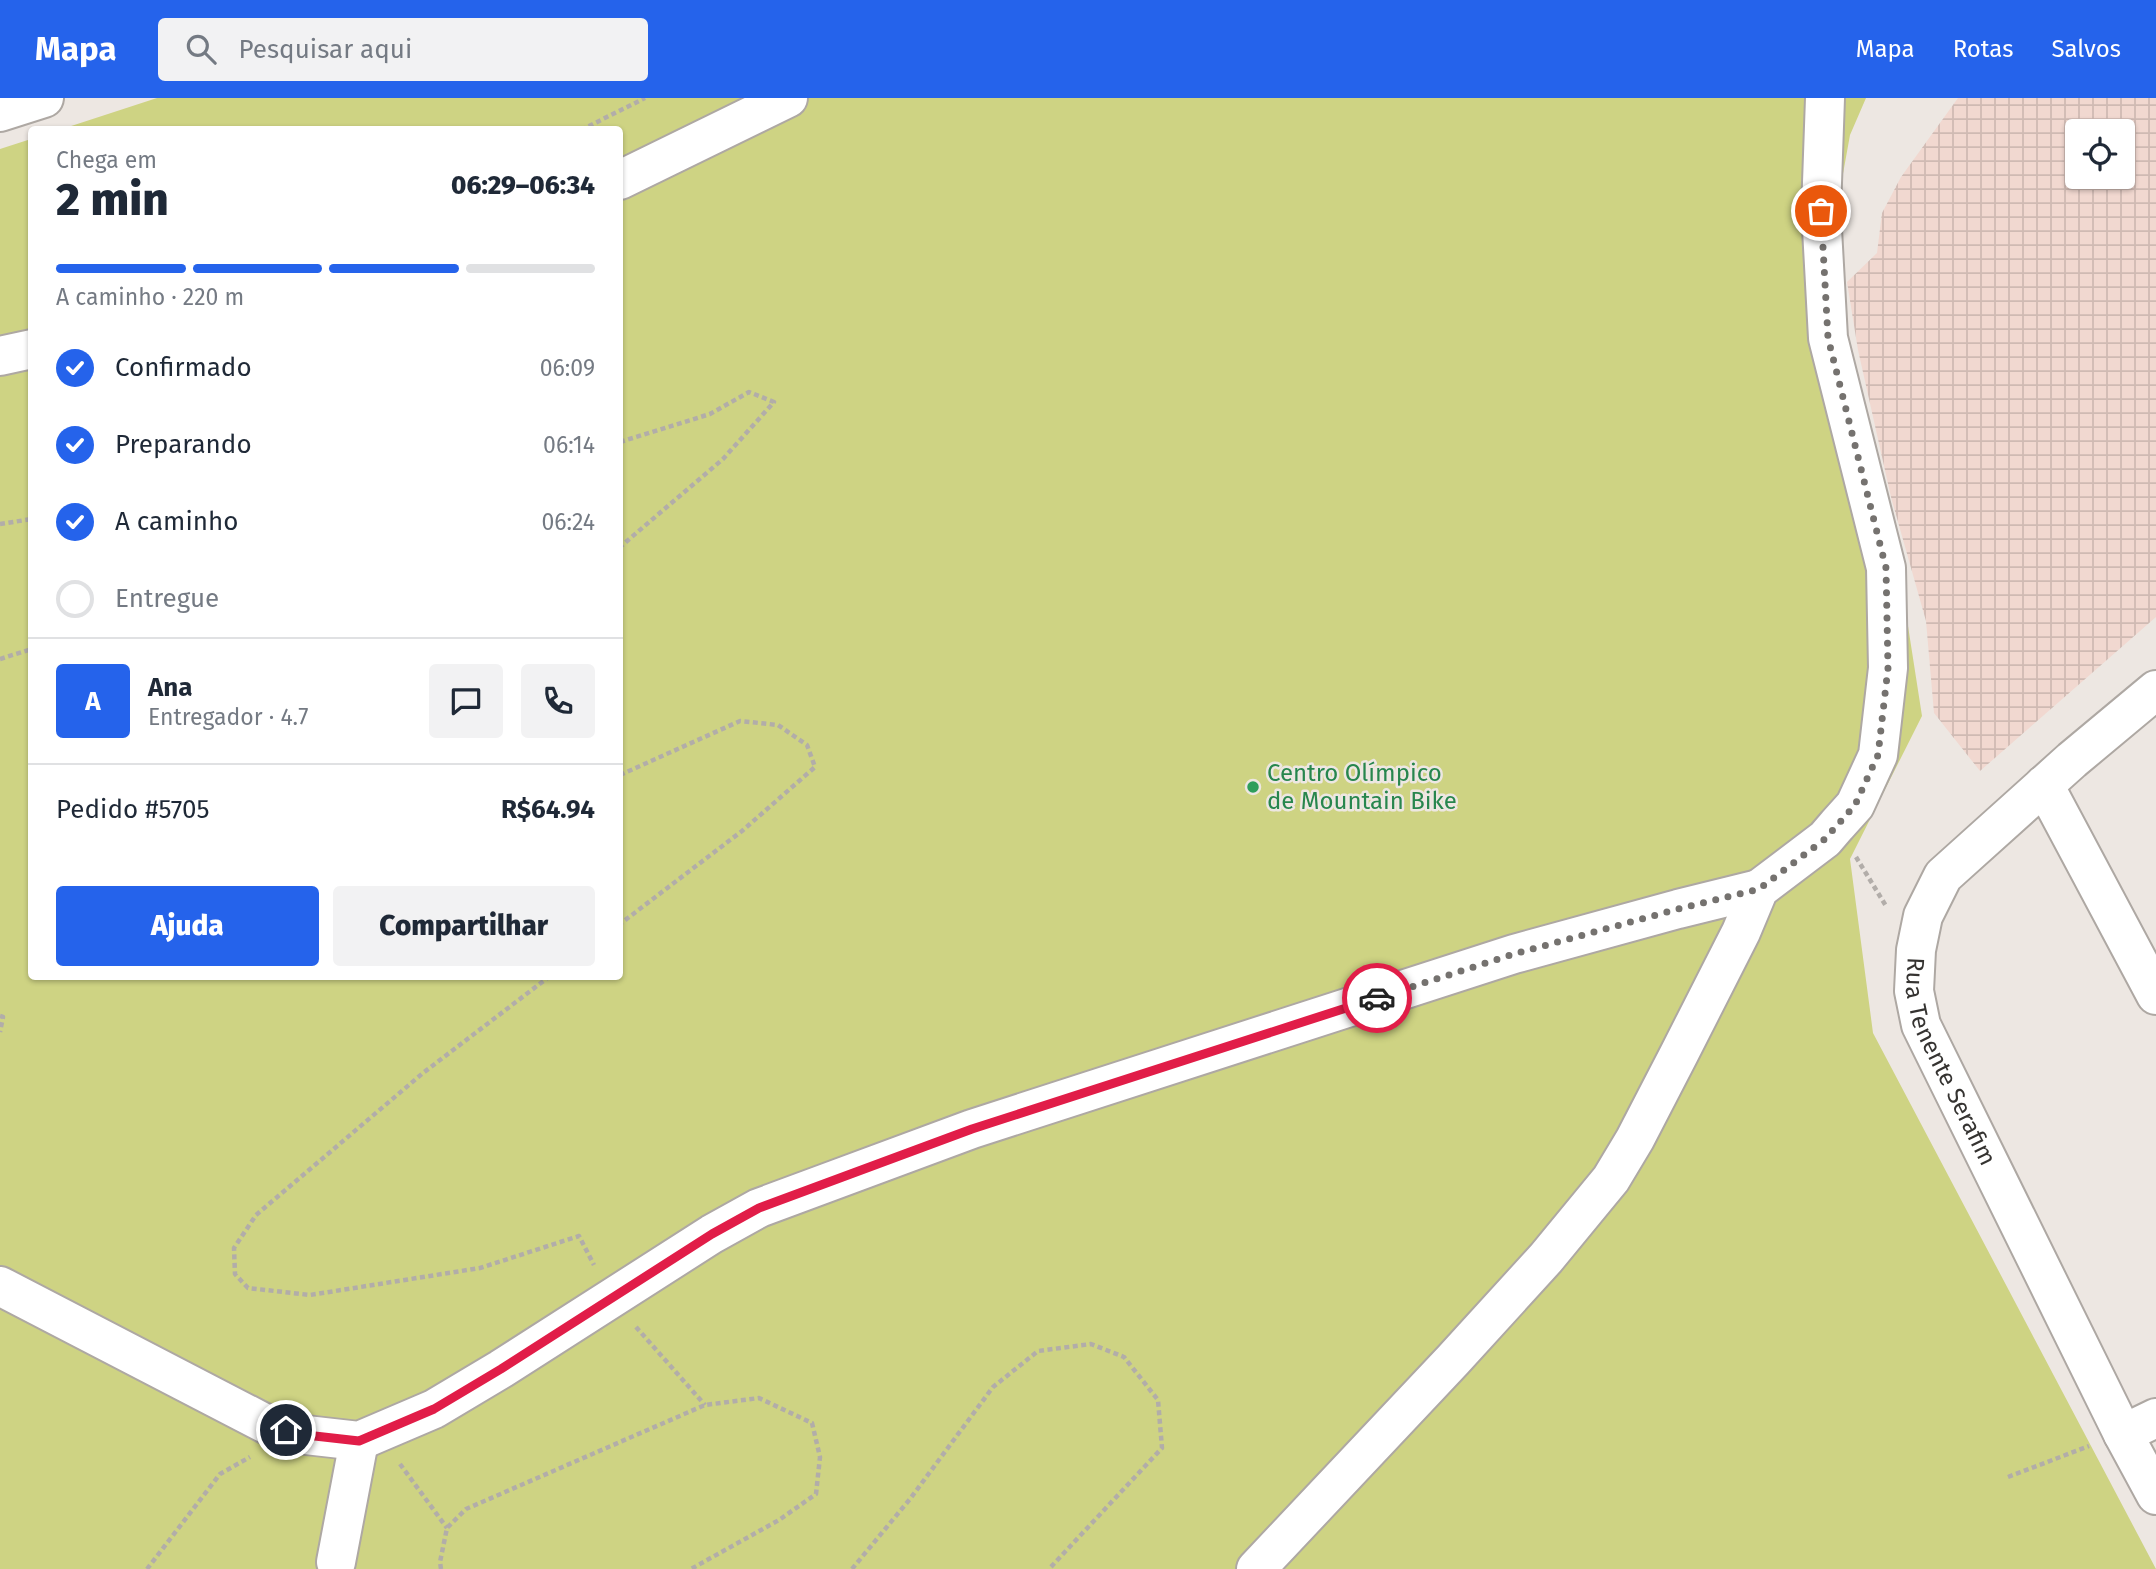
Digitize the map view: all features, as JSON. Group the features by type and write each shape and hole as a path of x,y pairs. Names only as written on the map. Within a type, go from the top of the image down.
{"street":[{"path":"0,112 44,98"},
{"path":"623,179 788,98"},
{"path":"0,1286 266,1424 306,1435 358,1444 434,1409 501,1369 610,1297 759,1208 972,1129 1514,954 1759,889 1825,839 1855,805 1878,755 1888,656 1886,568 1828,338 1821,211 1825,98"},
{"path":"0,356 28,350"},
{"name":"Rua Tenente Serafim","path":"2156,690 2044,785 1943,876 1923,916 1916,950 1914,991 1921,1026 2139,1426 2156,1495"},
{"path":"2044,785 2156,995"},
{"path":"1256,1569 1546,1258 1611,1179 1667,1079 1741,932 1759,889"},
{"path":"332,1567 358,1444"}],"path":[{"path":"589,126 645,98"},
{"path":"623,441 710,414 749,392 774,402 723,459 623,544"},
{"path":"0,524 28,520"},
{"path":"0,659 28,650"},
{"path":"623,774 740,720 778,725 807,745 815,766 742,831 623,922"},
{"path":"1838,825 1878,895 1916,950"},
{"path":"545,980 423,1073 256,1215 233,1248 235,1274 248,1288 310,1295 480,1268 579,1236 610,1297 705,1405"},
{"path":"0,1016 3,1017 0,1032"},
{"path":"852,1569 910,1499 993,1387 1038,1350 1091,1344 1124,1357 1158,1400 1162,1448 1049,1569"},
{"path":"441,1569 447,1528 466,1509 705,1405 759,1398 813,1423 820,1457 816,1494 779,1520 691,1569"},
{"path":"2008,1477 2139,1426"},
{"path":"358,1444 396,1458 447,1528"},
{"path":"147,1569 220,1474 255,1454"}],"shaded area":[{"path":"1958,98 2156,98 2156,617 1980,771 1934,713 1926,621 1891,497 1858,350 1847,282 1877,253 1882,213 1901,177"}],"green space":[{"name":"Centro Olímpico de Mountain Bike","path":"157,98 1866,98 1850,135 1833,229 1839,296 1858,387 1889,504 1922,716 1850,859 1873,1033 2156,1569 0,1569 0,149 28,140 28,980 623,980 623,126 71,126"}],"way so far":[{"path":"1377,998 1514,954 1759,889 1825,839 1855,805 1878,755 1888,668 1886,568 1828,338 1821,211"}],"place":[{"name":"Centro Olímpico de Mountain Bike","path":"1253,787"}],"route":[{"path":"286,1430 359,1441 434,1409 501,1369 610,1297 759,1208 972,1129 1377,998"}]}
